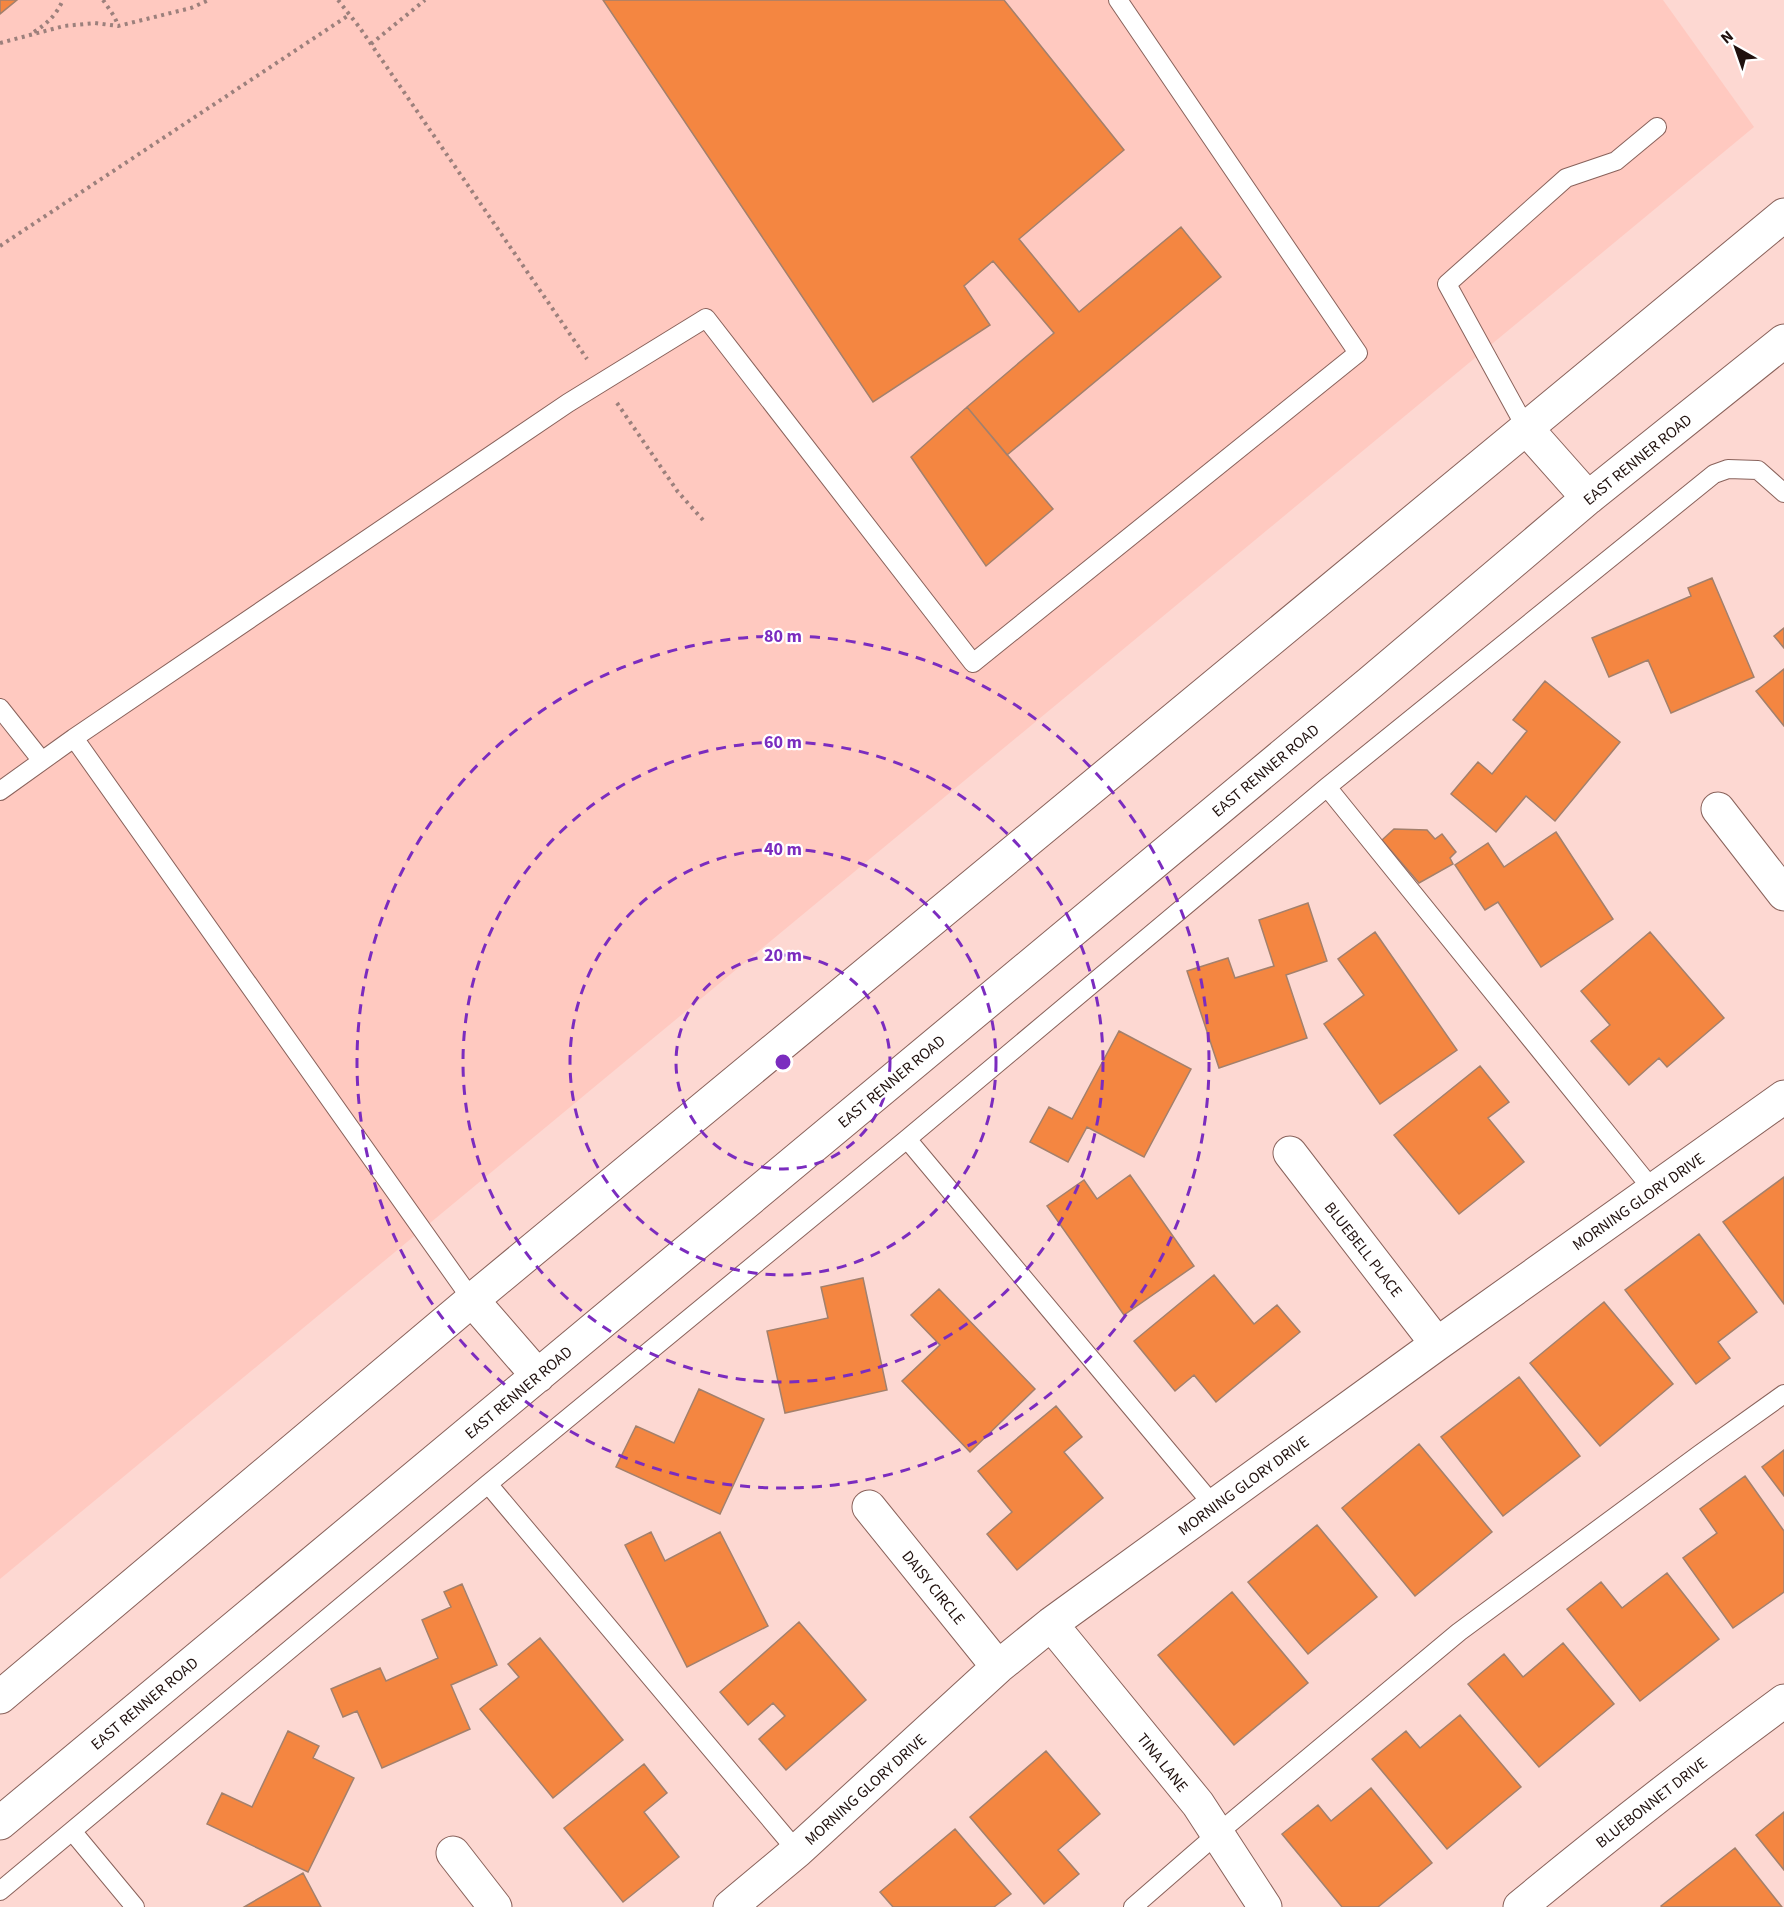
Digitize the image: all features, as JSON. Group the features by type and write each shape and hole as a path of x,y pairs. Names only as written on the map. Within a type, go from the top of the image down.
{"main road":[{"path":"0,1697 472,1300 1784,215"},
{"name":"EAST RENNER ROAD","path":"0,1823 1371,682 1588,498 1784,341"},
{"path":"1526,428 1588,498"},
{"path":"1718,809 1784,894"},
{"name":"MORNING GLORY DRIVE","path":"730,1907 797,1851 998,1667 1052,1624 1437,1344 1784,1097"},
{"name":"BLUEBELL PLACE","path":"1290,1153 1437,1344"},
{"path":"472,1300 538,1376"},
{"name":"DAISY CIRCLE","path":"869,1507 998,1667"},
{"name":"TINA LANE","path":"1052,1624 1198,1804 1265,1907"},
{"name":"BLUEBONNET DRIVE","path":"1520,1907 1718,1749 1784,1701"},
{"path":"453,1853 495,1907"}],"lane":[{"path":"0,791 568,403 706,318 973,663 1358,353 1118,0"},
{"path":"1526,428 1447,284 1566,178 1616,161 1657,127"},
{"path":"0,1891 1328,787 1713,474 1728,469 1758,470 1784,493"},
{"path":"0,708 42,761"},
{"path":"75,738 472,1300"},
{"path":"1328,787 1653,1190"},
{"path":"907,1139 1214,1506"},
{"path":"1133,1907 1459,1632 1784,1394"},
{"path":"488,1484 797,1851"},
{"path":"72,1831 135,1907"}],"path":[{"path":"31,33 47,23 57,13 63,0"},
{"path":"103,0 118,26"},
{"path":"0,43 64,26 95,23 118,26 191,8 209,0"},
{"path":"338,0 371,44 678,492 703,520"},
{"path":"371,44 425,0"},
{"path":"0,246 350,15"}],"shaded area":[{"path":"0,0 1663,0 1754,127 0,1579"}],"building":[{"path":"0,0 17,0 0,14"},
{"path":"603,0 1004,0 1124,150 1019,239 1079,312 1181,227 1221,277 1007,455 967,407 1054,333 993,261 964,286 990,325 873,402"},
{"path":"967,407 1053,509 986,566 911,457"},
{"path":"1712,578 1754,677 1671,713 1648,660 1609,677 1592,638 1691,596 1688,588"},
{"path":"1784,628 1784,648 1774,636"},
{"path":"1784,669 1784,726 1756,691"},
{"path":"1545,681 1620,742 1555,821 1526,796 1496,832 1451,794 1478,762 1492,774 1527,731 1513,720"},
{"path":"1394,829 1427,830 1435,839 1442,834 1456,852 1450,858 1453,864 1419,883 1382,840"},
{"path":"1556,832 1613,919 1541,967 1498,902 1485,910 1455,865 1488,843 1504,867"},
{"path":"1308,903 1327,961 1286,975 1307,1038 1219,1068 1187,971 1228,958 1235,978 1274,966 1259,920"},
{"path":"1375,932 1457,1050 1380,1104 1324,1024 1364,995 1338,959"},
{"path":"1650,932 1724,1018 1667,1067 1659,1058 1629,1085 1591,1041 1610,1025 1581,991"},
{"path":"1119,1031 1191,1069 1144,1157 1087,1127 1068,1162 1030,1142 1049,1107 1072,1119"},
{"path":"1480,1066 1509,1102 1488,1118 1524,1162 1459,1214 1394,1135"},
{"path":"1130,1175 1194,1266 1124,1315 1047,1206 1084,1180 1097,1199"},
{"path":"1784,1177 1784,1304 1723,1222"},
{"path":"1699,1234 1757,1312 1718,1342 1730,1358 1696,1384 1625,1290"},
{"path":"1214,1275 1254,1324 1277,1305 1300,1332 1216,1402 1194,1375 1175,1391 1134,1341"},
{"path":"863,1278 887,1390 785,1413 767,1331 828,1318 821,1287"},
{"path":"939,1289 1035,1389 970,1452 902,1381 940,1345 911,1315"},
{"path":"1604,1302 1673,1384 1600,1446 1530,1363"},
{"path":"1519,1377 1580,1456 1503,1516 1441,1437"},
{"path":"699,1389 764,1419 720,1514 616,1467 636,1426 674,1443"},
{"path":"1056,1406 1082,1437 1064,1452 1103,1498 1017,1570 987,1534 1012,1512 978,1471"},
{"path":"1419,1444 1492,1532 1415,1596 1342,1508"},
{"path":"1784,1450 1784,1496 1762,1467"},
{"path":"1745,1476 1784,1531 1784,1592 1733,1628 1683,1558 1717,1533 1700,1509"},
{"path":"1317,1525 1377,1597 1308,1654 1248,1582"},
{"path":"651,1532 665,1561 720,1532 768,1626 687,1667 625,1545"},
{"path":"1667,1573 1719,1639 1640,1701 1567,1609 1601,1582 1622,1608"},
{"path":"462,1584 497,1665 451,1685 470,1729 382,1768 357,1711 343,1717 331,1689 380,1668 386,1681 438,1658 422,1620 451,1607 444,1592"},
{"path":"1232,1592 1308,1683 1234,1745 1158,1655"},
{"path":"799,1622 866,1700 786,1770 759,1739 785,1716 773,1703 748,1725 720,1692"},
{"path":"540,1638 623,1740 553,1798 480,1709 519,1677 508,1664"},
{"path":"1563,1643 1614,1704 1539,1767 1468,1684 1504,1654 1523,1677"},
{"path":"1460,1715 1521,1787 1447,1849 1372,1759 1406,1731 1420,1748"},
{"path":"288,1731 319,1746 313,1758 354,1778 308,1872 207,1824 222,1793 252,1807"},
{"path":"1046,1751 1100,1814 1058,1850 1079,1874 1044,1904 970,1817"},
{"path":"644,1764 667,1793 644,1812 679,1857 623,1902 564,1828"},
{"path":"1371,1788 1432,1863 1378,1907 1342,1907 1282,1834 1318,1805 1331,1821"},
{"path":"1784,1812 1784,1870 1756,1835"},
{"path":"955,1829 1011,1894 994,1907 893,1907 880,1892"},
{"path":"1735,1848 1782,1907 1661,1906"},
{"path":"303,1873 321,1907 244,1907"}]}
